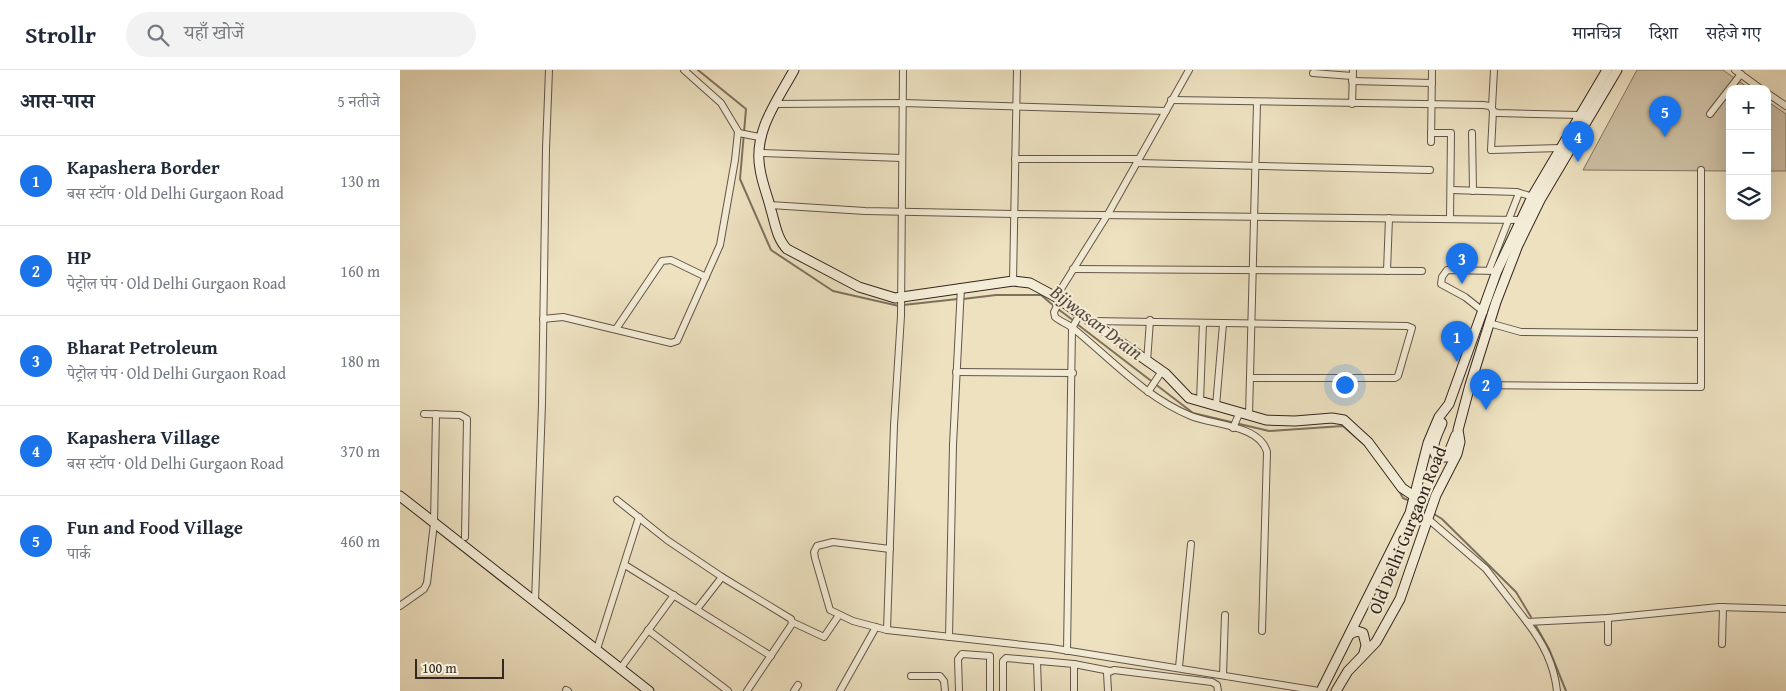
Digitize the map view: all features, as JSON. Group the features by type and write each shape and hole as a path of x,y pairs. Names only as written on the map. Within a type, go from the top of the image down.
{"main road":[{"path":"794,70 758,137 760,169 780,239 787,249 866,290 900,301 961,287 1013,281 1030,283 1091,322 1147,362 1184,395 1216,406 1236,421 1249,416 1276,421 1332,418 1344,420 1368,442 1413,500"},
{"name":"Old Delhi Gurgaon Road","path":"1336,691 1348,671 1376,642 1400,599 1442,480 1457,454 1460,442 1458,430 1470,384 1489,323 1536,198 1561,148 1607,70"},
{"name":"Old Delhi Gurgaon Road","path":"1320,691 1382,573 1413,500 1428,443 1439,417 1449,404 1484,312 1493,270 1522,220 1617,70"},
{"path":"1449,404 1433,446 1433,453 1437,457 1447,457 1458,430"},
{"path":"400,496 649,691"},
{"path":"1350,634 1357,631 1363,633 1366,644 1364,655"}],"street":[{"path":"535,602 549,70"},
{"path":"543,319 563,317 675,343 721,240 739,135 731,116 721,103 684,70"},
{"path":"888,630 894,425 901,316 903,70"},
{"path":"1013,281 1017,70"},
{"path":"1189,70 1108,214 1073,269 1054,312 1055,317 1073,327 1149,390 1188,415 1236,421 1264,443 1267,452 1262,631"},
{"path":"1431,142 1432,70"},
{"path":"1494,70 1491,150 1561,148"},
{"path":"1710,114 1738,72 1756,85"},
{"path":"1313,73 1432,83"},
{"path":"1352,76 1352,104"},
{"path":"1771,96 1786,106"},
{"path":"1171,100 1257,103 1486,105 1498,113 1580,115"},
{"path":"775,104 903,103 1166,111"},
{"path":"1249,416 1257,103"},
{"path":"1431,133 1451,133 1450,219"},
{"path":"1472,133 1473,191"},
{"path":"739,135 758,137"},
{"path":"759,153 902,158"},
{"path":"1015,159 1430,170"},
{"path":"1470,384 1698,388 1702,384 1701,170"},
{"path":"1451,190 1519,193 1536,198"},
{"path":"1484,312 1466,297 1441,284 1443,272 1447,270 1493,270 1508,220 1519,193"},
{"path":"770,205 1014,214 1522,220"},
{"path":"1387,271 1389,218"},
{"path":"616,329 662,261 672,260 706,277"},
{"path":"1073,269 1422,271"},
{"path":"949,637 956,372 961,287"},
{"path":"1067,650 1073,327 1079,316"},
{"path":"1091,322 1150,320 1222,324 1407,326 1413,330 1398,376 1395,378 1250,378"},
{"path":"1147,362 1150,320"},
{"path":"1200,401 1203,323"},
{"path":"1489,323 1521,332 1702,334"},
{"path":"1216,406 1222,324"},
{"path":"956,372 1073,373"},
{"path":"1149,390 1160,373"},
{"path":"424,414 463,415 467,419 465,537"},
{"path":"400,606 426,585 434,523 436,414"},
{"path":"617,500 722,577 790,617 792,622 824,637 839,615"},
{"path":"1429,514 1486,570 1540,639 1548,654 1557,691"},
{"path":"597,649 625,565 638,517"},
{"path":"890,549 832,542 820,544 814,549 828,607 839,615 888,630 1067,650 1320,691"},
{"path":"1179,668 1191,544"},
{"path":"625,565 771,656"},
{"path":"697,609 722,577"},
{"path":"620,669 674,594"},
{"path":"1527,622 1608,618 1723,607 1786,609"},
{"path":"1722,644 1723,607"},
{"path":"1223,675 1225,615"},
{"path":"1608,618 1608,642"},
{"path":"747,691 792,622"},
{"path":"840,691 876,627"},
{"path":"648,630 728,691"},
{"path":"959,691 958,659 962,654 990,656 990,691"},
{"path":"1003,691 1004,658 1074,664 1110,671 1215,683 1218,691"},
{"path":"1037,661 1038,691"},
{"path":"1074,664 1074,691"},
{"path":"1108,691 1107,673 1110,671"},
{"path":"911,676 940,676 944,682 945,691"}],"shaded area":[{"path":"1637,70 1723,70 1744,85 1726,85 1726,171 1583,170"},
{"path":"1771,104 1786,114 1786,171 1771,171"}],"waterway":[{"name":"Bijwasan Drain","path":"698,70 746,109 740,179 771,250 833,291 899,306"},
{"name":"Bijwasan Drain","path":"963,299 996,295 1041,295 1054,306"},
{"name":"Bijwasan Drain","path":"903,305 958,299"},
{"name":"Bijwasan Drain","path":"1058,309 1074,321"},
{"name":"Bijwasan Drain","path":"1077,324 1193,413 1269,431 1343,426 1367,447"},
{"name":"Bijwasan Drain","path":"1398,489 1403,498 1410,501"},
{"name":"Bijwasan Drain","path":"1416,505 1427,511"},
{"name":"Bijwasan Drain","path":"1434,514 1442,519 1516,592 1531,617"},
{"name":"Bijwasan Drain","path":"1536,626 1549,649 1566,691"}],"place":[{"name":"Fun and Food Village","path":"1665,137"},
{"name":"Kapashera Village","path":"1578,162"},
{"name":"Bharat Petroleum","path":"1462,284"},
{"name":"Kapashera Border","path":"1457,362"},
{"name":"HP","path":"1486,410"}]}
